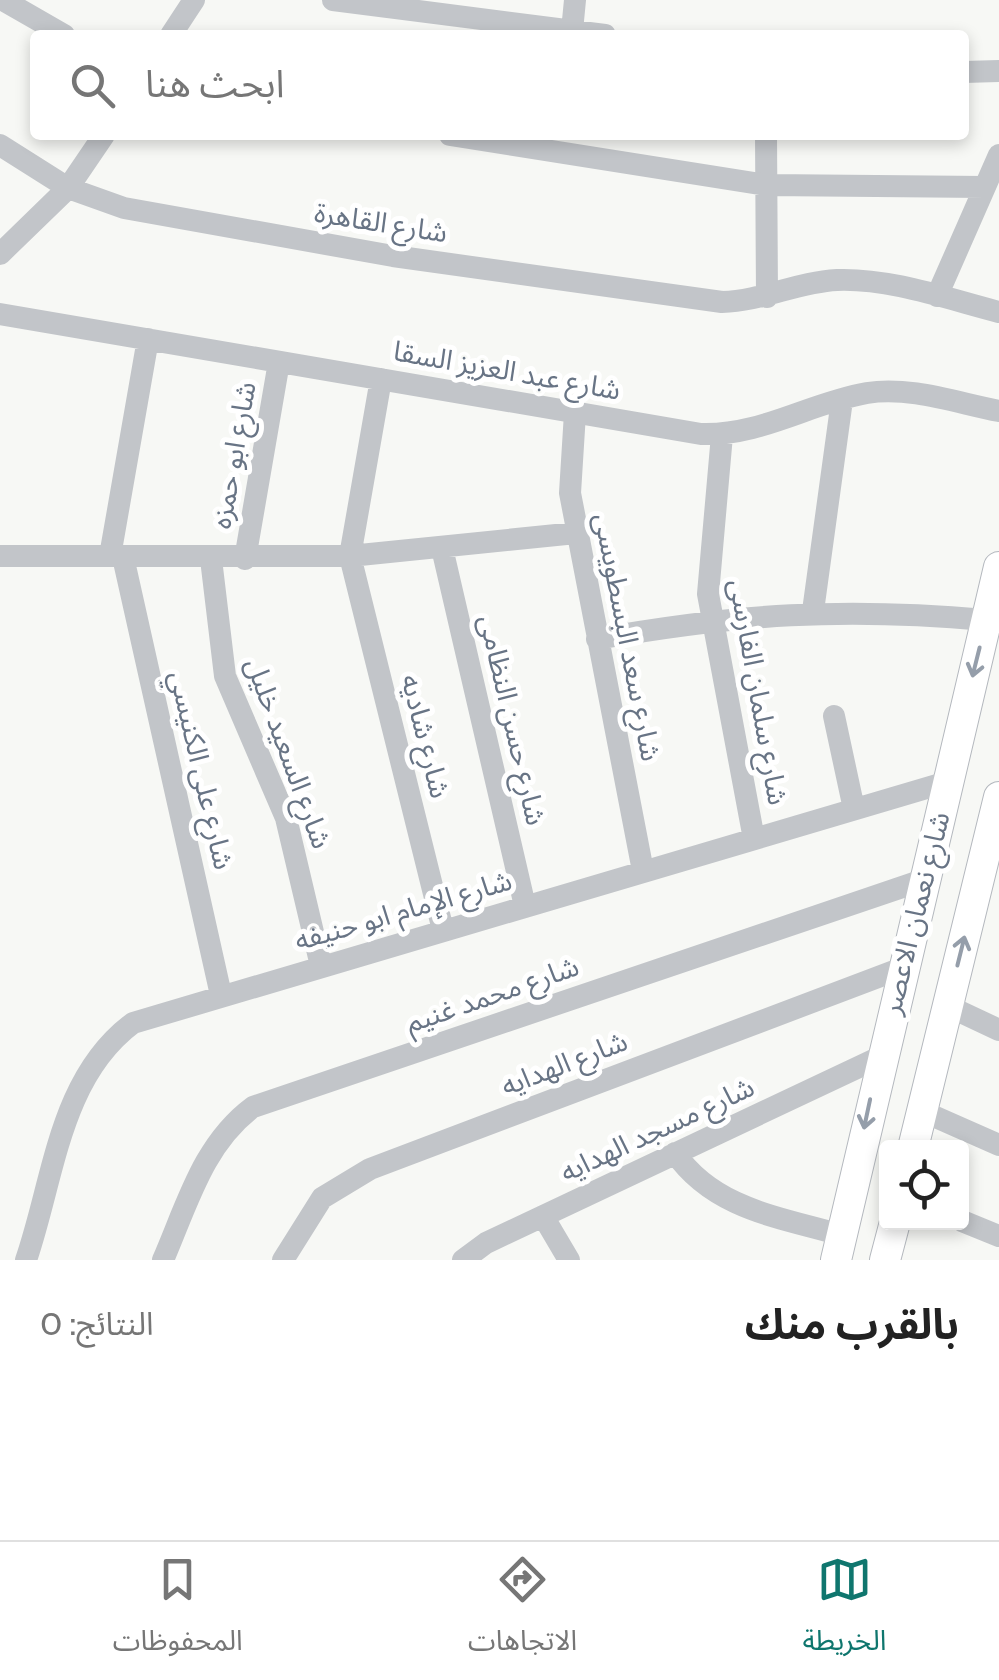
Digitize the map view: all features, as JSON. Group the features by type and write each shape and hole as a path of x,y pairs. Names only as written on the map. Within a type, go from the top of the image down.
{"main road":[{"name":"شارع نعمان الاعصر","path":"838,1248 947,782 992,621 999,567"},
{"name":"شارع نعمان الاعصر","path":"915,1140 948,1006 991,868 999,798"},
{"path":"885,1260 892,1230"}],"street":[{"path":"3,0 55,30"},
{"path":"175,30 194,0"},
{"path":"333,0 450,8 567,30"},
{"path":"572,30 575,0"},
{"path":"969,72 999,71"},
{"path":"0,254 68,188 101,140"},
{"path":"482,140 766,185 985,187"},
{"path":"766,140 767,297"},
{"name":"شارع القاهرة","path":"0,146 68,188 124,208 393,256 700,300 767,297 803,284 840,280 937,296 999,312"},
{"path":"937,296 999,155"},
{"name":"شارع عبد العزيز السقا","path":"0,314 722,435 746,432 885,390 999,411"},
{"path":"117,557 148,340"},
{"name":"شارع ابو حمزه","path":"245,559 279,362"},
{"path":"350,556 380,379"},
{"path":"813,611 842,400"},
{"name":"شارع سعد البسطويسى","path":"575,413 569,453 576,533 644,871"},
{"name":"شارع سلمان الفارسى","path":"722,435 708,569 710,618 754,839"},
{"path":"0,556 350,556 576,533"},
{"name":"شارع حسن النظامى","path":"442,548 525,906"},
{"name":"شارع شاديه","path":"350,556 443,930"},
{"name":"شارع على الكنيسي","path":"117,557 221,995"},
{"name":"شارع السعيد خليل","path":"211,559 230,693 286,818 321,966"},
{"path":"597,639 710,618 813,611 992,621"},
{"path":"834,716 854,809"},
{"name":"شارع الإمام ابو حنيفه","path":"26,1260 51,1159 92,1064 110,1040 133,1023 947,782"},
{"name":"شارع محمد غنيم","path":"163,1260 212,1148 229,1124 252,1107 923,880"},
{"name":"شارع الهدايه","path":"283,1260 322,1198 370,1168 902,968"},
{"path":"948,1006 999,1030"},
{"name":"شارع مسجد الهدايه","path":"462,1260 486,1243 880,1056"},
{"path":"922,1111 999,1145"},
{"path":"675,1153 708,1190 838,1248"},
{"path":"543,1216 569,1260"},
{"path":"969,1224 999,1236"}]}
